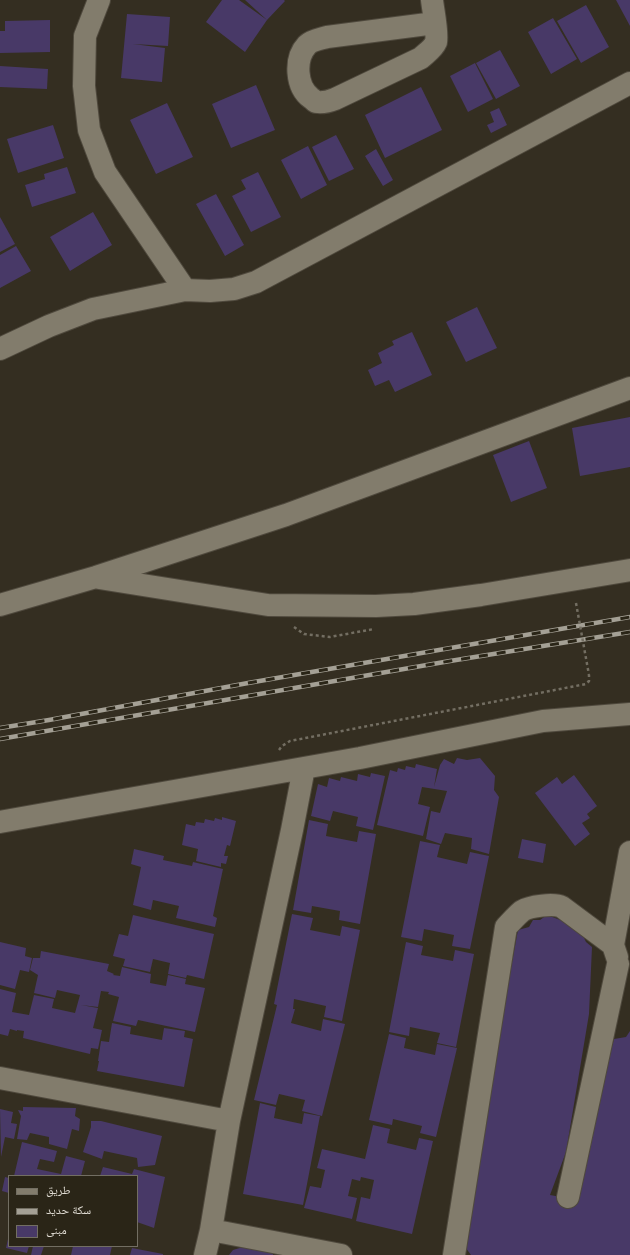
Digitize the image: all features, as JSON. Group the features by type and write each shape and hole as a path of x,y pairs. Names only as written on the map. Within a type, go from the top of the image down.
{"street":[{"path":"99,0 85,36 84,86 89,130 105,172 185,290"},
{"path":"432,0 435,22 436,41 432,49 421,58 335,100 316,102 305,93 299,79 298,65 303,51 308,44 317,39 435,22"},
{"path":"0,349 49,326 93,309 185,290 210,292 234,289 256,282 630,83"},
{"path":"0,605 96,577 286,515 630,388"},
{"path":"96,577 268,605 376,606 414,604 481,595 630,570"},
{"path":"0,822 360,758 543,721 630,714"},
{"path":"205,1255 211,1230 229,1120 304,768"},
{"path":"568,1197 621,961 630,852"},
{"path":"454,1255 506,927 522,911 557,904 621,961"},
{"path":"0,1078 229,1120"},
{"path":"211,1230 342,1255"}],"path":[{"path":"277,772 278,752 282,746 290,741 586,684 589,681 589,675 576,603"}],"building":[{"path":"222,0 239,0 267,20 245,52 206,22"},
{"path":"245,0 284,0 285,1 267,20"},
{"path":"616,0 630,0 630,26"},
{"path":"586,5 609,47 581,63 557,21"},
{"path":"127,14 170,17 168,46 133,44 165,48 162,82 121,78"},
{"path":"553,18 577,59 551,74 528,32"},
{"path":"50,20 50,52 0,53 0,31 5,31 5,21"},
{"path":"500,50 520,86 496,99 476,63"},
{"path":"475,63 493,99 468,112 450,76"},
{"path":"0,66 48,69 47,89 0,87"},
{"path":"256,85 275,130 231,148 212,104"},
{"path":"421,87 442,130 385,158 365,115"},
{"path":"167,103 193,157 156,174 130,120"},
{"path":"499,108 507,125 491,133 487,125 494,122 490,112"},
{"path":"53,125 64,158 18,173 7,139"},
{"path":"336,135 354,169 329,181 312,147"},
{"path":"308,146 327,185 301,199 281,160"},
{"path":"376,149 393,180 383,186 365,156"},
{"path":"67,167 76,193 32,207 25,185 45,179 44,174"},
{"path":"258,172 281,217 251,232 232,196 246,189 241,180"},
{"path":"216,194 244,245 225,256 196,204"},
{"path":"93,212 112,245 70,271 50,237"},
{"path":"0,217 15,244 0,252"},
{"path":"16,246 31,271 0,288 0,255"},
{"path":"477,307 497,348 466,362 446,322"},
{"path":"412,332 432,375 395,392 389,380 375,386 368,370 382,363 378,353 394,345 392,341"},
{"path":"630,417 630,467 580,476 572,428"},
{"path":"529,441 547,488 511,502 493,455"},
{"path":"457,758 467,760 480,758 495,776 494,790 499,797 489,854 471,849 472,838 445,833 441,844 426,839 431,811 440,813 447,791 422,787 418,804 430,807 423,836 377,825 390,770 397,772 398,768 405,770 406,766 415,768 416,764 437,769 434,787 440,765 444,759 454,764"},
{"path":"371,773 385,776 373,830 356,826 358,817 333,811 330,821 311,816 318,784 327,787 329,778 340,781 341,777 357,781 358,774 370,777"},
{"path":"574,775 597,806 587,814 590,818 582,823 590,834 575,846 535,793 557,777 562,784"},
{"path":"222,817 236,821 230,846 227,845 224,856 228,856 226,864 221,863 221,867 196,861 198,849 182,845 186,824 195,826 196,822 204,823 205,819 214,821 215,818 222,820"},
{"path":"309,820 328,824 326,836 357,842 359,831 376,834 360,924 339,920 340,911 312,906 311,913 293,910"},
{"path":"522,839 546,844 543,863 518,858"},
{"path":"420,841 440,845 437,857 467,864 470,852 489,856 470,949 452,946 454,935 424,929 422,941 401,937"},
{"path":"134,849 164,856 163,860 192,866 193,862 223,869 213,916 217,918 215,927 176,918 179,906 153,900 151,910 133,905 141,867 131,864"},
{"path":"292,914 313,918 310,930 340,936 342,926 360,930 342,1021 324,1017 326,1006 294,999 293,1009 295,1009 291,1023 321,1031 323,1019 345,1024 322,1116 302,1111 305,1100 279,1094 276,1105 254,1100 277,1005 274,1004"},
{"path":"133,915 214,934 204,979 187,975 186,978 168,974 170,963 153,959 150,972 123,966 125,959 113,956 119,934 128,936"},
{"path":"547,915 571,924 582,934 586,942 592,947 589,1014 566,1152 550,1195 572,1199 614,1039 626,1037 630,1031 630,1255 471,1255 460,1240 518,930 529,927 533,920 540,920"},
{"path":"0,942 26,948 25,956 32,958 29,972 20,970 15,989 0,985"},
{"path":"406,942 423,946 421,955 453,961 455,950 474,954 456,1047 437,1043 440,1033 410,1027 409,1036 389,1032"},
{"path":"41,951 109,964 107,971 114,974 113,975 120,976 122,967 151,974 150,983 166,986 168,975 186,979 185,984 205,988 195,1032 138,1020 136,1026 113,1021 119,997 108,994 109,992 101,991 98,1007 81,1005 98,1008 93,1028 102,1030 98,1049 91,1048 90,1054 23,1038 24,1031 10,1029 8,1036 0,1034 0,989 16,993 12,1012 29,1015 34,995 54,999 52,1008 75,1013 80,995 57,990 55,998 34,993 38,975 30,970 33,958 40,958"},
{"path":"112,1023 131,1027 130,1034 162,1040 164,1028 185,1031 184,1037 193,1039 184,1087 97,1071 101,1041 109,1042"},
{"path":"389,1034 406,1038 404,1048 435,1055 437,1044 457,1048 436,1137 420,1133 422,1126 393,1119 392,1125 369,1120"},
{"path":"260,1103 276,1107 274,1118 302,1124 304,1113 320,1116 303,1205 243,1194"},
{"path":"23,1107 76,1108 75,1116 80,1119 79,1131 72,1129 67,1149 49,1144 49,1137 30,1133 27,1140 17,1139 21,1116 18,1110 23,1111"},
{"path":"0,1109 13,1112 11,1123 17,1124 14,1139 5,1137 1,1157"},
{"path":"91,1121 101,1121 162,1136 155,1165 138,1167 137,1158 104,1151 102,1159 83,1152 91,1127"},
{"path":"373,1125 390,1129 387,1143 416,1150 419,1138 433,1141 412,1234 356,1221 361,1197 370,1199 374,1180 361,1177 360,1181 352,1179 348,1196 357,1198 352,1219 304,1208 310,1186 321,1188 325,1170 317,1168 322,1149 365,1159"},
{"path":"22,1142 57,1151 54,1162 40,1159 37,1169 61,1174 66,1156 85,1161 81,1175 14,1175"},
{"path":"103,1167 132,1174 134,1169 165,1177 154,1228 138,1222 138,1175 100,1175"},
{"path":"5,1177 8,1178 8,1193 2,1191"},
{"path":"8,1239 8,1247 29,1247 27,1253 6,1248"},
{"path":"33,1247 44,1247 41,1255 31,1255"},
{"path":"73,1247 112,1247 110,1255 71,1255"},
{"path":"243,1247 273,1247 273,1255 229,1255 233,1250"},
{"path":"132,1248 163,1254 163,1255 130,1255"}],"railway":[{"path":"0,728 248,683 630,617"},
{"path":"0,739 450,661 630,632"}]}
